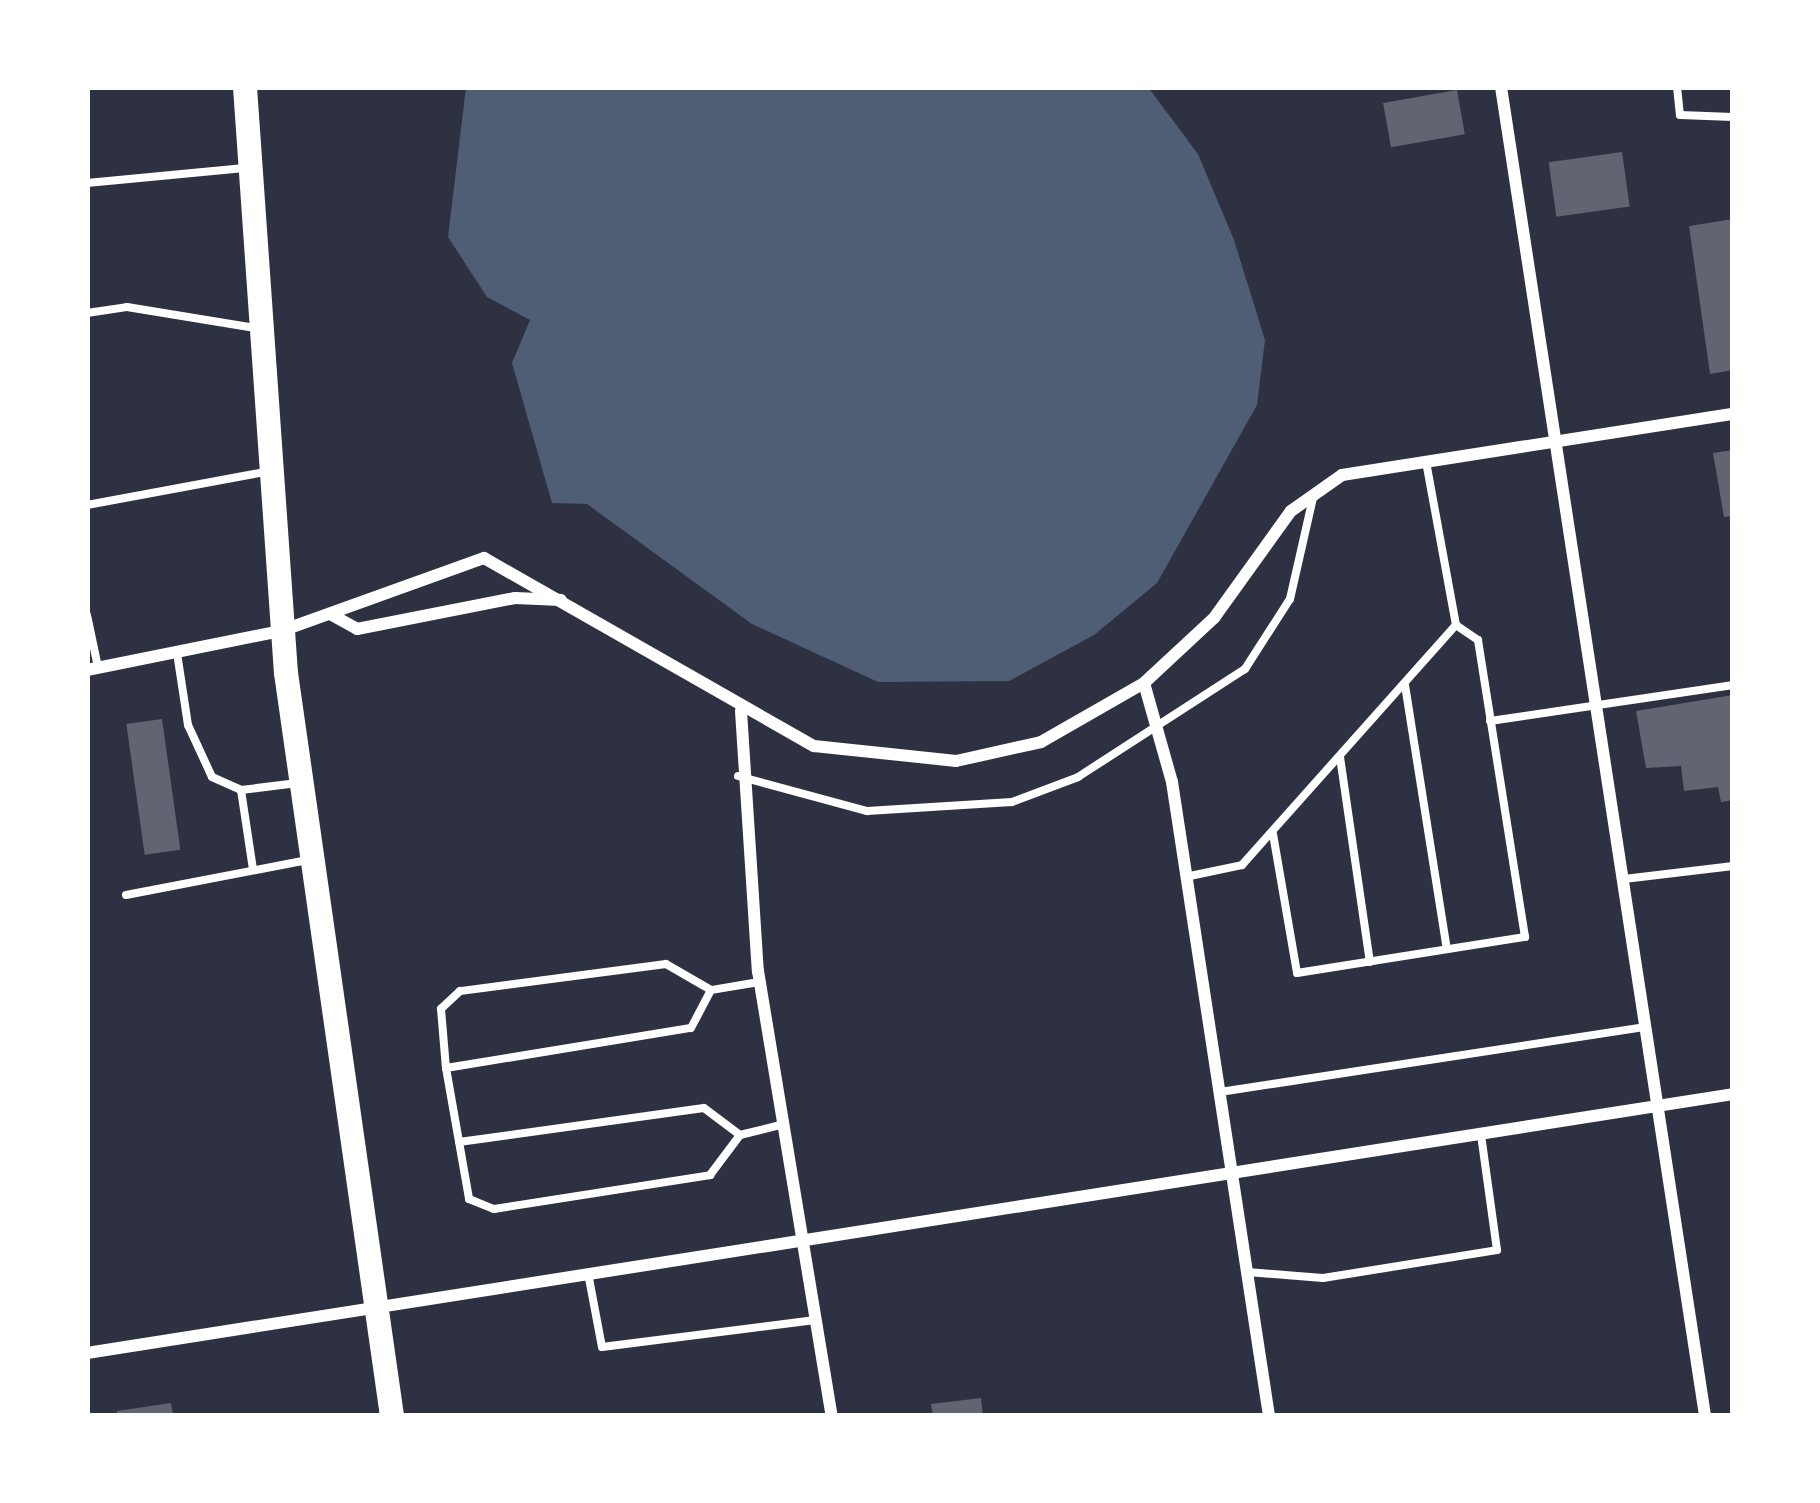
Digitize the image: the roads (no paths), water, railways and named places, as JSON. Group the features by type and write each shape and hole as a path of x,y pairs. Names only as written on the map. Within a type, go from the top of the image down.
{"highway":[{"path":"244,87 255,328 281,631 298,783 392,1416"}],"street":[{"path":"1501,87 1705,1416"},
{"path":"93,669 281,631 484,558 741,710 849,757 956,760 1041,742 1144,682 1214,618 1313,489 1426,460 1733,414"},
{"path":"332,615 357,629 515,598 562,600"},
{"path":"1144,682 1160,730 1186,878 1269,1416"},
{"path":"741,710 738,776 759,982 832,1416"},
{"path":"87,1352 1733,1094"}],"lane":[{"path":"1677,87 1680,115 1733,117"},
{"path":"87,183 247,168"},
{"path":"87,313 127,307 255,328"},
{"path":"1273,834 1297,974 1525,937 1478,640 1456,625 1426,460"},
{"path":"87,506 265,472"},
{"path":"738,776 867,811 951,810 1078,778 1160,730 1245,670 1290,598 1313,489"},
{"path":"87,615 93,669"},
{"path":"1186,878 1242,865 1456,625"},
{"path":"177,652 199,757 241,790 253,869"},
{"path":"1404,683 1447,949"},
{"path":"1490,721 1733,685"},
{"path":"1340,756 1370,962"},
{"path":"241,790 298,783"},
{"path":"126,896 309,860"},
{"path":"1622,879 1733,866"},
{"path":"759,982 711,991 666,964 460,992 441,1009 446,1068 469,1199 494,1209 710,1175 740,1135 784,1124"},
{"path":"446,1068 691,1028 711,991"},
{"path":"1217,1092 1646,1027"},
{"path":"459,1142 704,1108 740,1135"},
{"path":"1246,1271 1323,1278 1497,1250 1480,1133"},
{"path":"588,1273 602,1347 817,1320"}],"water":[{"path":"466,87 1148,87 1198,154 1234,240 1265,340 1257,405 1157,583 1094,635 1009,681 878,682 752,624 587,504 552,503 512,363 530,320 487,297 448,237"}]}
